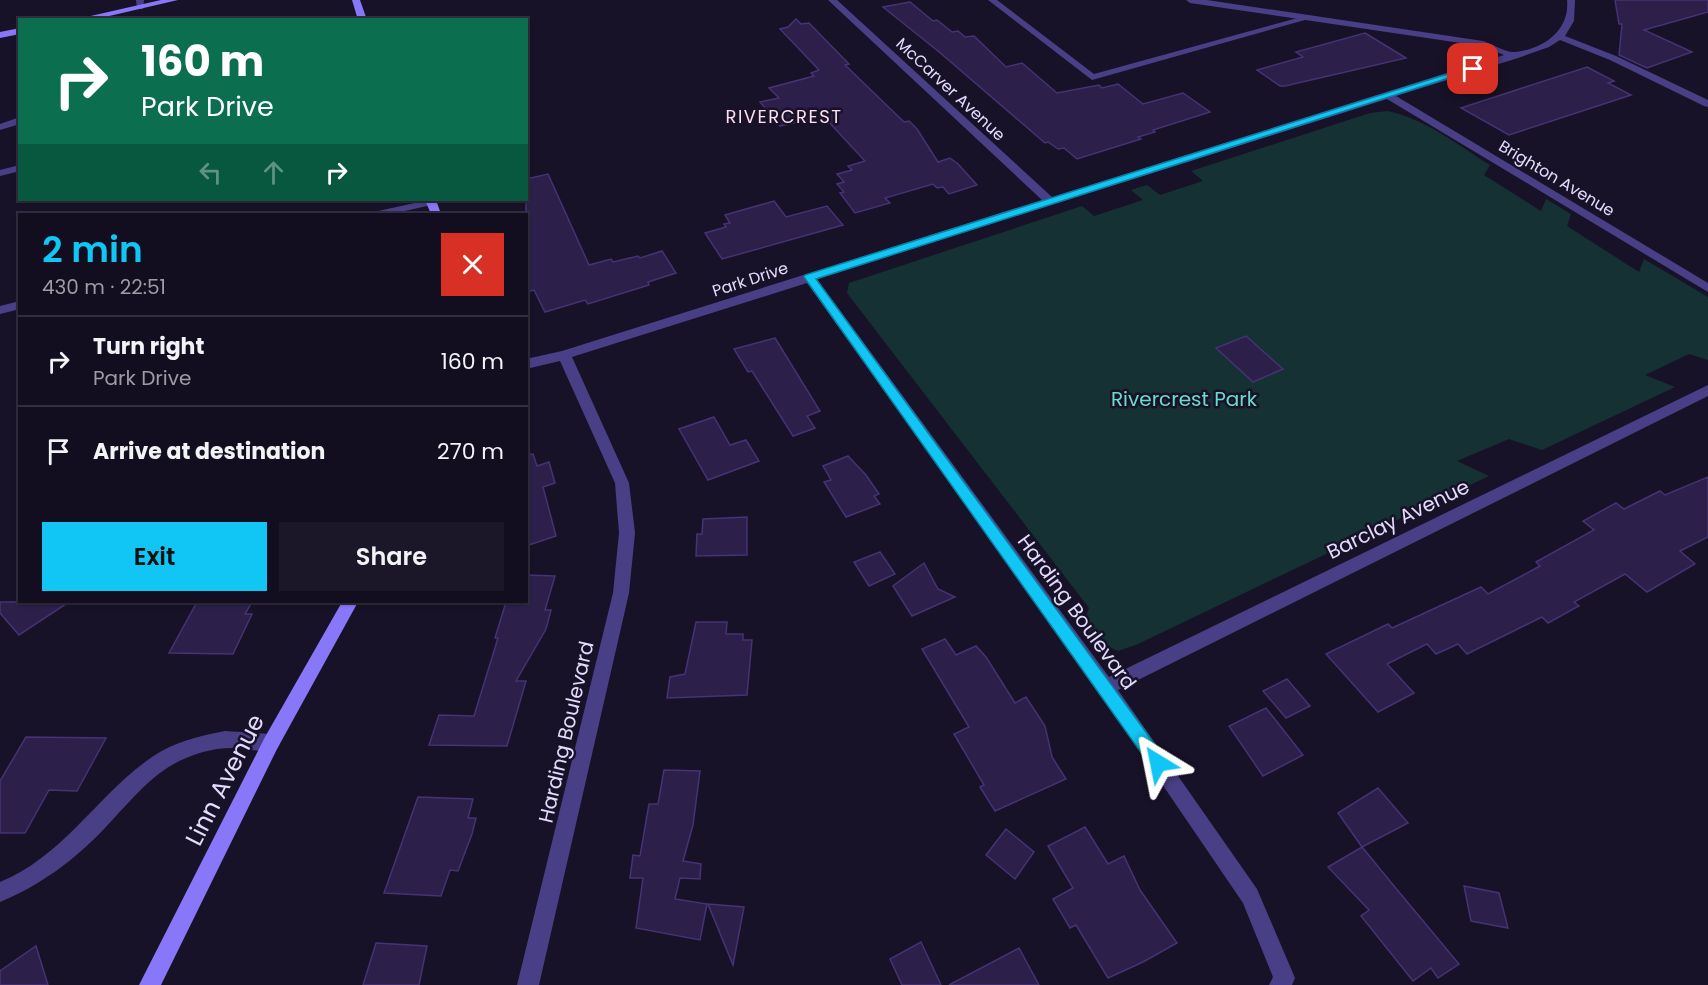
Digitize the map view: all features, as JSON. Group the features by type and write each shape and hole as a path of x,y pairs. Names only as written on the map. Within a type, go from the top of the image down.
{"main road":[{"path":"84,18 140,3 174,0"},
{"path":"356,0 362,18"},
{"path":"0,35 18,31"},
{"name":"Linn Avenue","path":"150,985 271,743 349,603"}],"street":[{"name":"McCarver Avenue","path":"832,0 1050,201"},
{"path":"992,0 1092,77 1308,18"},
{"path":"1190,0 1483,44 1515,56"},
{"path":"1571,0 1572,18 1560,37 1613,58 1708,104"},
{"name":"Park Drive","path":"528,364 564,355 1515,56 1560,37"},
{"name":"Brighton Avenue","path":"1388,95 1708,288"},
{"path":"0,127 18,121"},
{"path":"4,175 18,169"},
{"path":"382,213 431,201"},
{"name":"Harding Boulevard","path":"809,277 1106,687 1250,896 1284,978 1281,985"},
{"path":"0,310 18,306"},
{"name":"Harding Boulevard","path":"528,985 621,593 627,533 622,483 564,355"},
{"name":"Barclay Avenue","path":"1106,687 1708,390"},
{"path":"0,892 50,866 81,839 132,783 159,762 191,747 226,740 271,743"}],"green space":[{"name":"Rivercrest Park","path":"1388,111 1428,126 1490,165 1484,175 1541,211 1546,199 1571,214 1567,226 1639,272 1644,259 1708,297 1708,360 1689,354 1645,375 1675,387 1542,450 1509,439 1457,461 1489,476 1138,644 1118,651 1099,643 1083,625 1089,608 847,293 849,283 1082,206 1094,216 1143,200 1131,190 1147,185 1160,195 1203,181 1191,171 1370,113"}],"building":[{"path":"1615,0 1708,0 1708,12 1644,30 1692,52 1647,68 1619,55 1622,24 1619,24"},
{"path":"910,2 933,21 937,20 952,32 958,31 965,37 974,36 1006,67 1022,63 1057,93 1118,84 1143,104 1183,93 1210,112 1153,130 1155,132 1138,137 1141,139 1077,159 1064,148 1058,149 1048,142 1045,143 883,7"},
{"path":"796,19 801,24 809,23 849,64 845,65 904,122 909,121 917,129 938,162 950,158 977,185 949,194 943,187 937,188 933,184 885,198 890,203 855,213 840,193 844,192 837,184 844,182 837,174 852,170 848,166 865,161 826,119 780,126 760,102 779,98 769,88 814,76 811,73 819,70 780,29 788,27"},
{"path":"1365,33 1406,58 1285,86 1280,86 1257,70 1303,57 1296,52"},
{"path":"1587,67 1614,81 1608,83 1631,95 1509,135 1461,108"},
{"path":"548,174 589,265 611,259 613,262 638,256 640,258 662,251 676,273 648,282 649,285 588,304 585,300 545,312 534,290 528,292 526,201 528,201 528,179"},
{"path":"774,201 786,217 827,206 843,225 722,259 705,233 726,227 724,224 730,223 725,215"},
{"path":"1246,336 1283,369 1253,382 1216,348"},
{"path":"775,338 820,411 807,416 815,428 793,436 752,371 748,372 734,349"},
{"path":"714,417 730,445 746,440 759,461 708,480 679,429"},
{"path":"533,454 537,466 549,462 555,483 543,487 556,536 528,545 528,455"},
{"path":"848,456 866,475 879,494 874,496 880,504 846,517 824,482 831,480 823,466"},
{"path":"1708,477 1708,537 1680,551 1695,564 1647,592 1625,574 1574,602 1579,606 1548,623 1542,617 1467,654 1458,644 1436,654 1427,644 1387,664 1414,693 1378,712 1326,654 1388,624 1392,628 1481,587 1488,594 1540,566 1536,562 1594,530 1583,521 1616,503 1624,509 1660,491 1665,495"},
{"path":"747,517 747,555 696,556 697,534 702,534 703,519"},
{"path":"880,552 895,574 869,586 854,562"},
{"path":"924,563 938,589 955,597 912,616 893,586"},
{"path":"528,575 555,576 545,610 551,610 546,629 516,681 526,681 507,746 429,745 439,715 474,716 498,638 495,638 506,603 528,603"},
{"path":"0,602 67,603 19,635 0,613"},
{"path":"196,603 251,603 245,614 252,614 233,654 169,653"},
{"path":"696,622 727,622 726,634 743,634 743,640 752,640 747,695 667,698 670,677 685,674"},
{"path":"945,639 956,655 976,646 986,657 1015,703 1026,697 1045,726 1052,757 1066,779 995,811 980,787 984,785 954,734 969,727 922,649"},
{"path":"1287,679 1310,706 1286,718 1263,691"},
{"path":"1266,708 1303,755 1263,776 1229,726"},
{"path":"26,737 106,738 77,791 49,790 25,833 0,833 0,781"},
{"path":"664,770 700,771 693,825 683,861 701,864 700,879 680,878 675,899 707,904 700,940 636,928 643,878 630,878 633,855 640,856 649,804 658,804"},
{"path":"1378,788 1408,823 1362,847 1338,813"},
{"path":"418,797 473,799 468,818 476,818 472,834 458,871 450,870 441,896 384,893"},
{"path":"1085,827 1108,864 1124,856 1140,890 1177,943 1108,978 1076,925 1070,928 1053,899 1073,888 1048,846"},
{"path":"1006,829 1034,852 1015,879 986,855"},
{"path":"1362,847 1459,964 1438,978 1431,968 1413,981 1361,916 1369,910 1328,867"},
{"path":"1464,886 1499,893 1508,928 1471,921"},
{"path":"708,904 744,907 733,965"},
{"path":"921,942 941,985 902,985 890,959"},
{"path":"376,943 427,946 419,985 363,985"},
{"path":"36,946 48,985 0,985 0,971"},
{"path":"1019,948 1039,985 949,985"}],"district":[{"name":"RIVERCREST","path":"784,117"}],"route":[{"path":"1158,763 1106,687 809,277 1473,69"}]}
